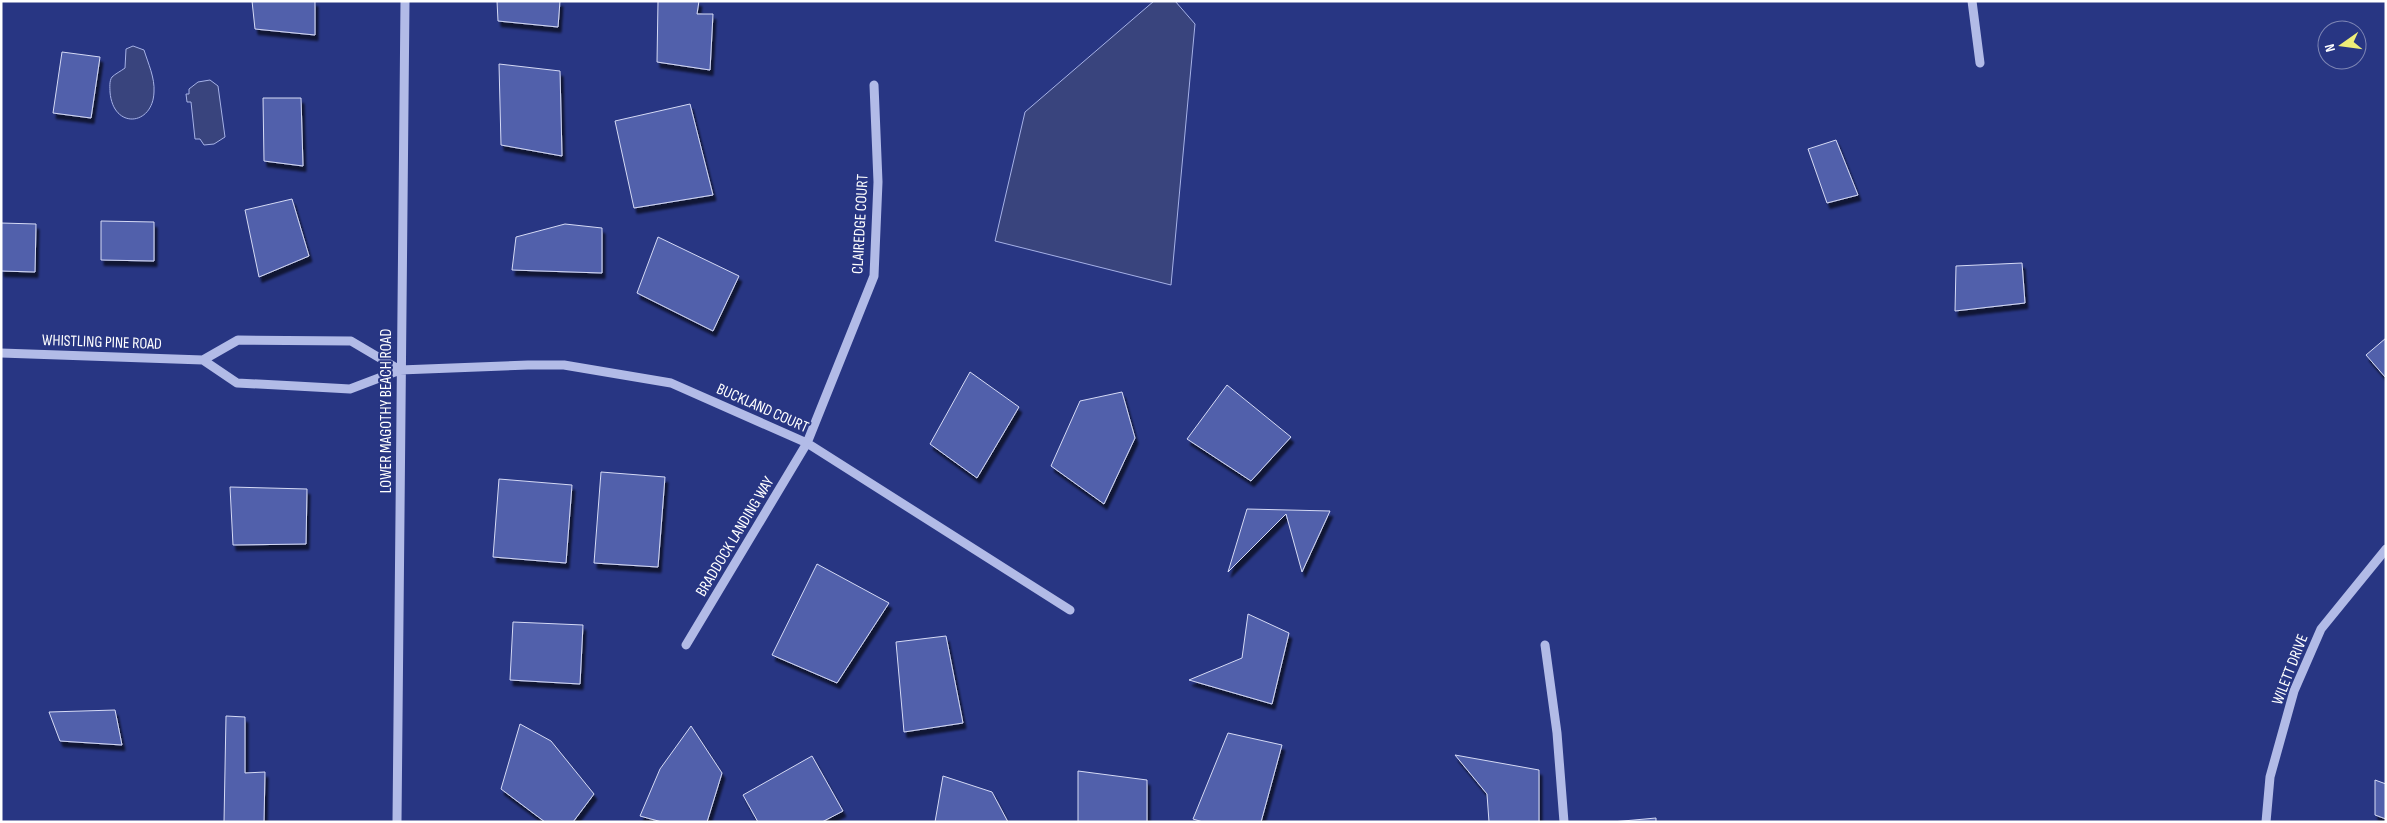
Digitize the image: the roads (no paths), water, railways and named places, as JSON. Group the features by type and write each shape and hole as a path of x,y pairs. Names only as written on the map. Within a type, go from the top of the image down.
{"street":[{"name":"LOWER MAGOTHY BEACH ROAD","path":"397,822 405,1"},
{"path":"1972,1 1980,63"},
{"name":"CLAIREDGE COURT","path":"807,443 874,276 878,182 874,85"},
{"path":"238,340 351,341 400,370 350,389 247,384 237,383 202,360 238,340"},
{"name":"WHISTLING PINE ROAD","path":"1,353 202,360"},
{"name":"BUCKLAND COURT","path":"400,370 564,365 670,383 807,443 1070,610"},
{"name":"BRADDOCK LANDING WAY","path":"686,645 807,443"},
{"name":"WILETT DRIVE","path":"2266,822 2270,777 2292,699 2321,629 2386,549"},
{"path":"1544,645 1558,733 1564,822"}],"water":[{"path":"1154,1 1175,1 1195,24 1171,285 995,241 1025,112"},
{"path":"133,46 144,50 151,71 154,92 152,103 147,112 133,119 125,118 118,113 110,92 110,80 125,68 126,49"},
{"path":"210,80 218,86 225,137 214,144 204,145 200,139 195,139 191,102 187,102 186,94 189,94 189,89 198,82"}]}
